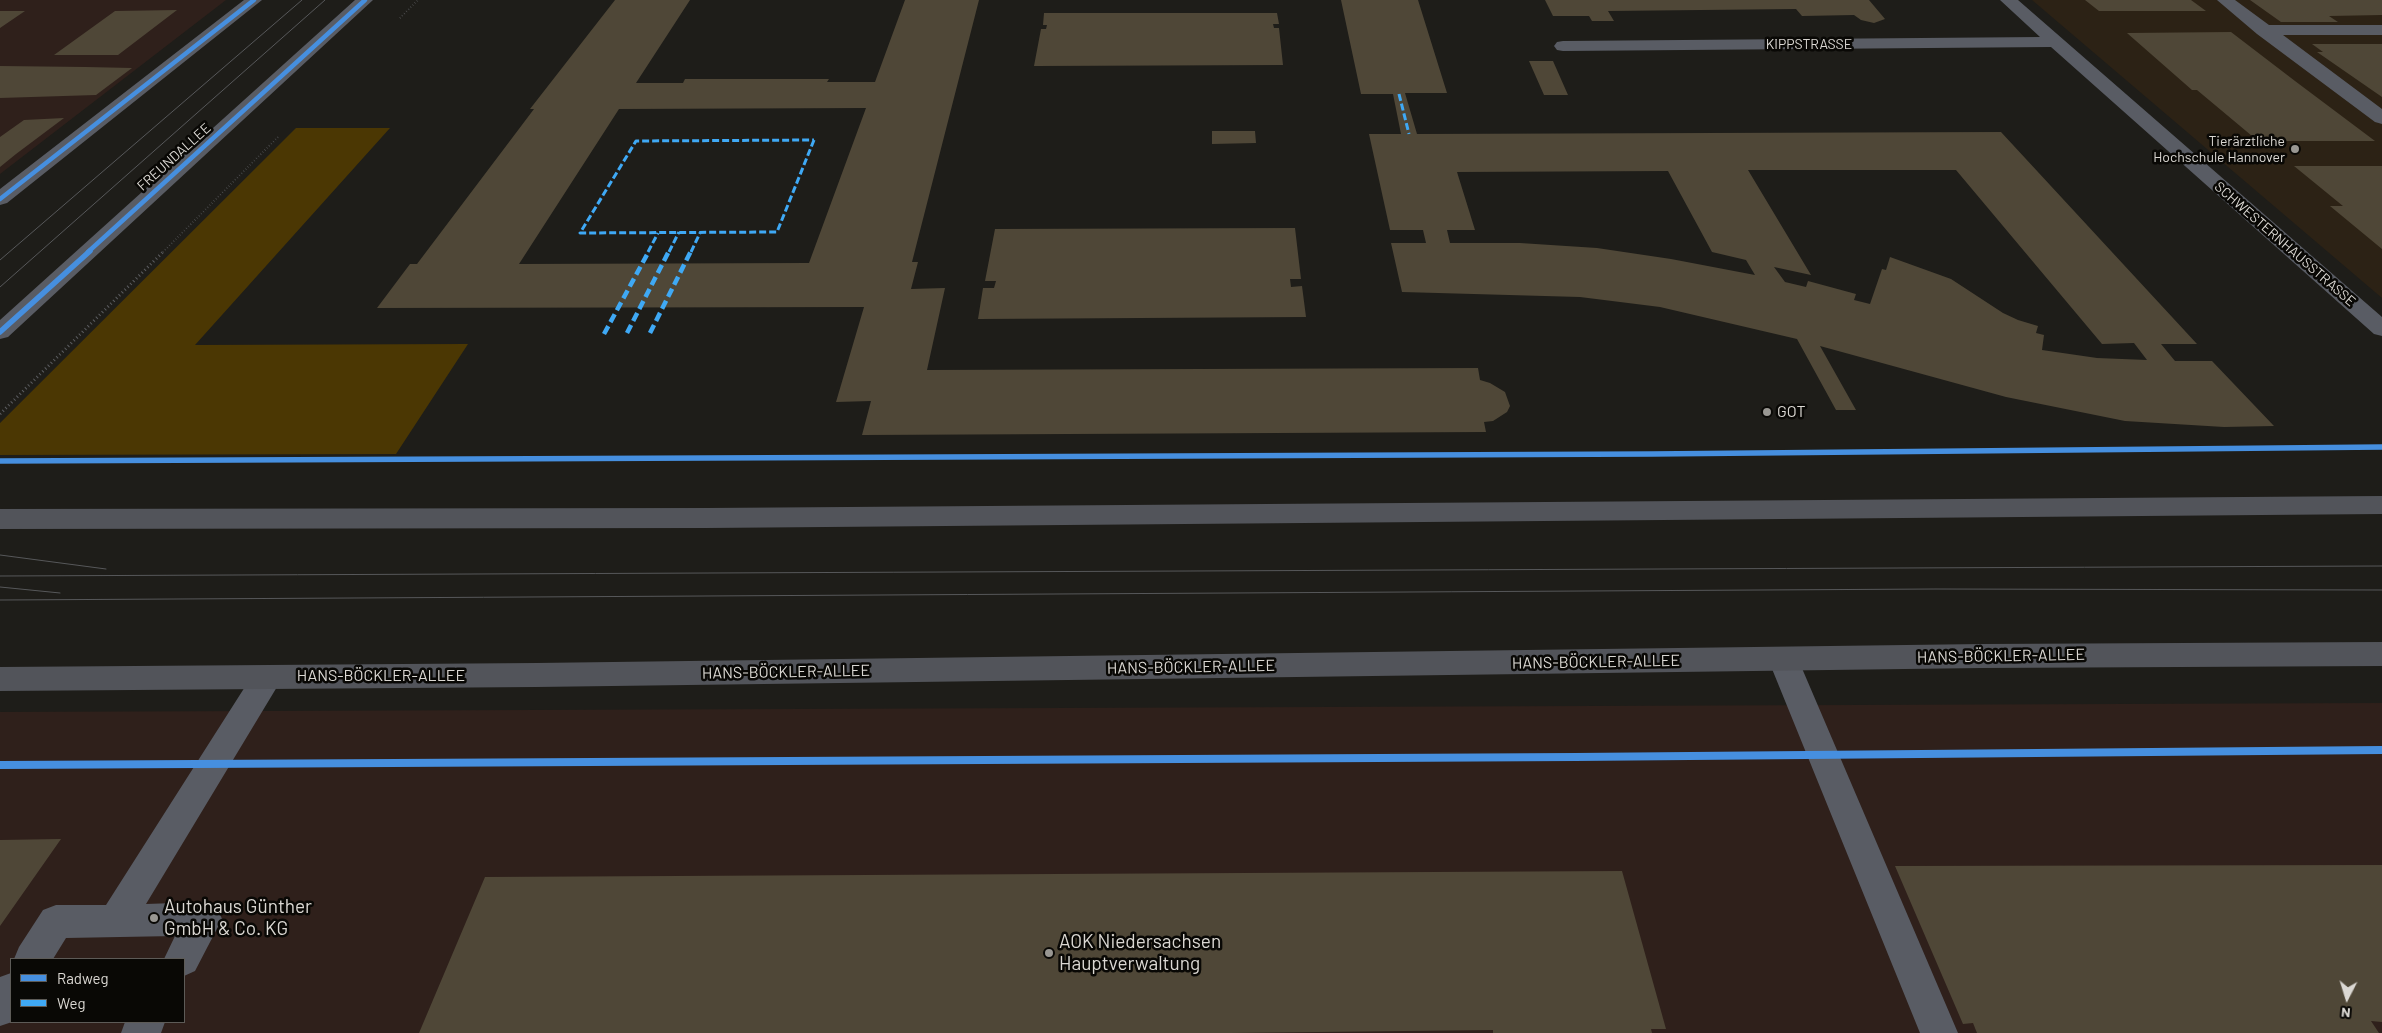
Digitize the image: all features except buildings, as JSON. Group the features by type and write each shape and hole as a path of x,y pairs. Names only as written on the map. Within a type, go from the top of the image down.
{"main road":[{"path":"0,519 707,518 1657,509 2382,505"},
{"name":"HANS-BÖCKLER-ALLEE","path":"0,679 2382,654"}],"street":[{"path":"0,199 254,0"},
{"name":"FREUNDALLEE","path":"0,332 365,0"},
{"name":"SCHWESTERNHAUSSTRASSE","path":"2008,0 2382,329"},
{"path":"2225,0 2382,118"},
{"path":"2263,30 2382,30"},
{"name":"KIPPSTRASSE","path":"1563,46 2056,42"},
{"path":"1783,659 1939,1033"},
{"path":"116,921 268,677"},
{"path":"33,958 56,922 204,920 183,958"},
{"path":"0,1008 10,993"}],"path":[{"path":"398,20 418,0"},
{"path":"0,414 281,134"}],"shaded area":[{"path":"0,0 226,0 0,174"},
{"name":"Tierärztliche Hochschule Hannover","path":"2032,0 2382,0 2382,298"},
{"path":"296,128 390,128 195,345 468,344 396,454 0,455 0,423"},
{"path":"2382,703 2382,1033 0,1033 0,712"}],"tram line":[{"path":"0,260 302,0"},
{"path":"0,287 325,0"},
{"path":"0,555 106,569"},
{"path":"0,576 2382,566"},
{"path":"0,587 60,593"},
{"path":"0,600 1935,589 2382,590"}],"marked path":[{"path":"1399,94 1409,134"},
{"path":"814,140 777,232 580,233 636,141 814,140"},
{"path":"627,333 679,232"},
{"path":"604,334 658,233"},
{"path":"650,333 700,233"}],"cycle path":[{"path":"0,199 254,0"},
{"path":"0,332 365,0"},
{"path":"0,461 1652,454 2382,447"},
{"path":"0,765 1575,757 2382,750"}],"place":[{"name":"Tierärztliche Hochschule Hannover","path":"2295,149"},
{"name":"GOT","path":"1767,412"},
{"name":"Autohaus Günther GmbH & Co. KG","path":"154,918"},
{"name":"AOK Niedersachsen Hauptverwaltung","path":"1049,953"}]}
